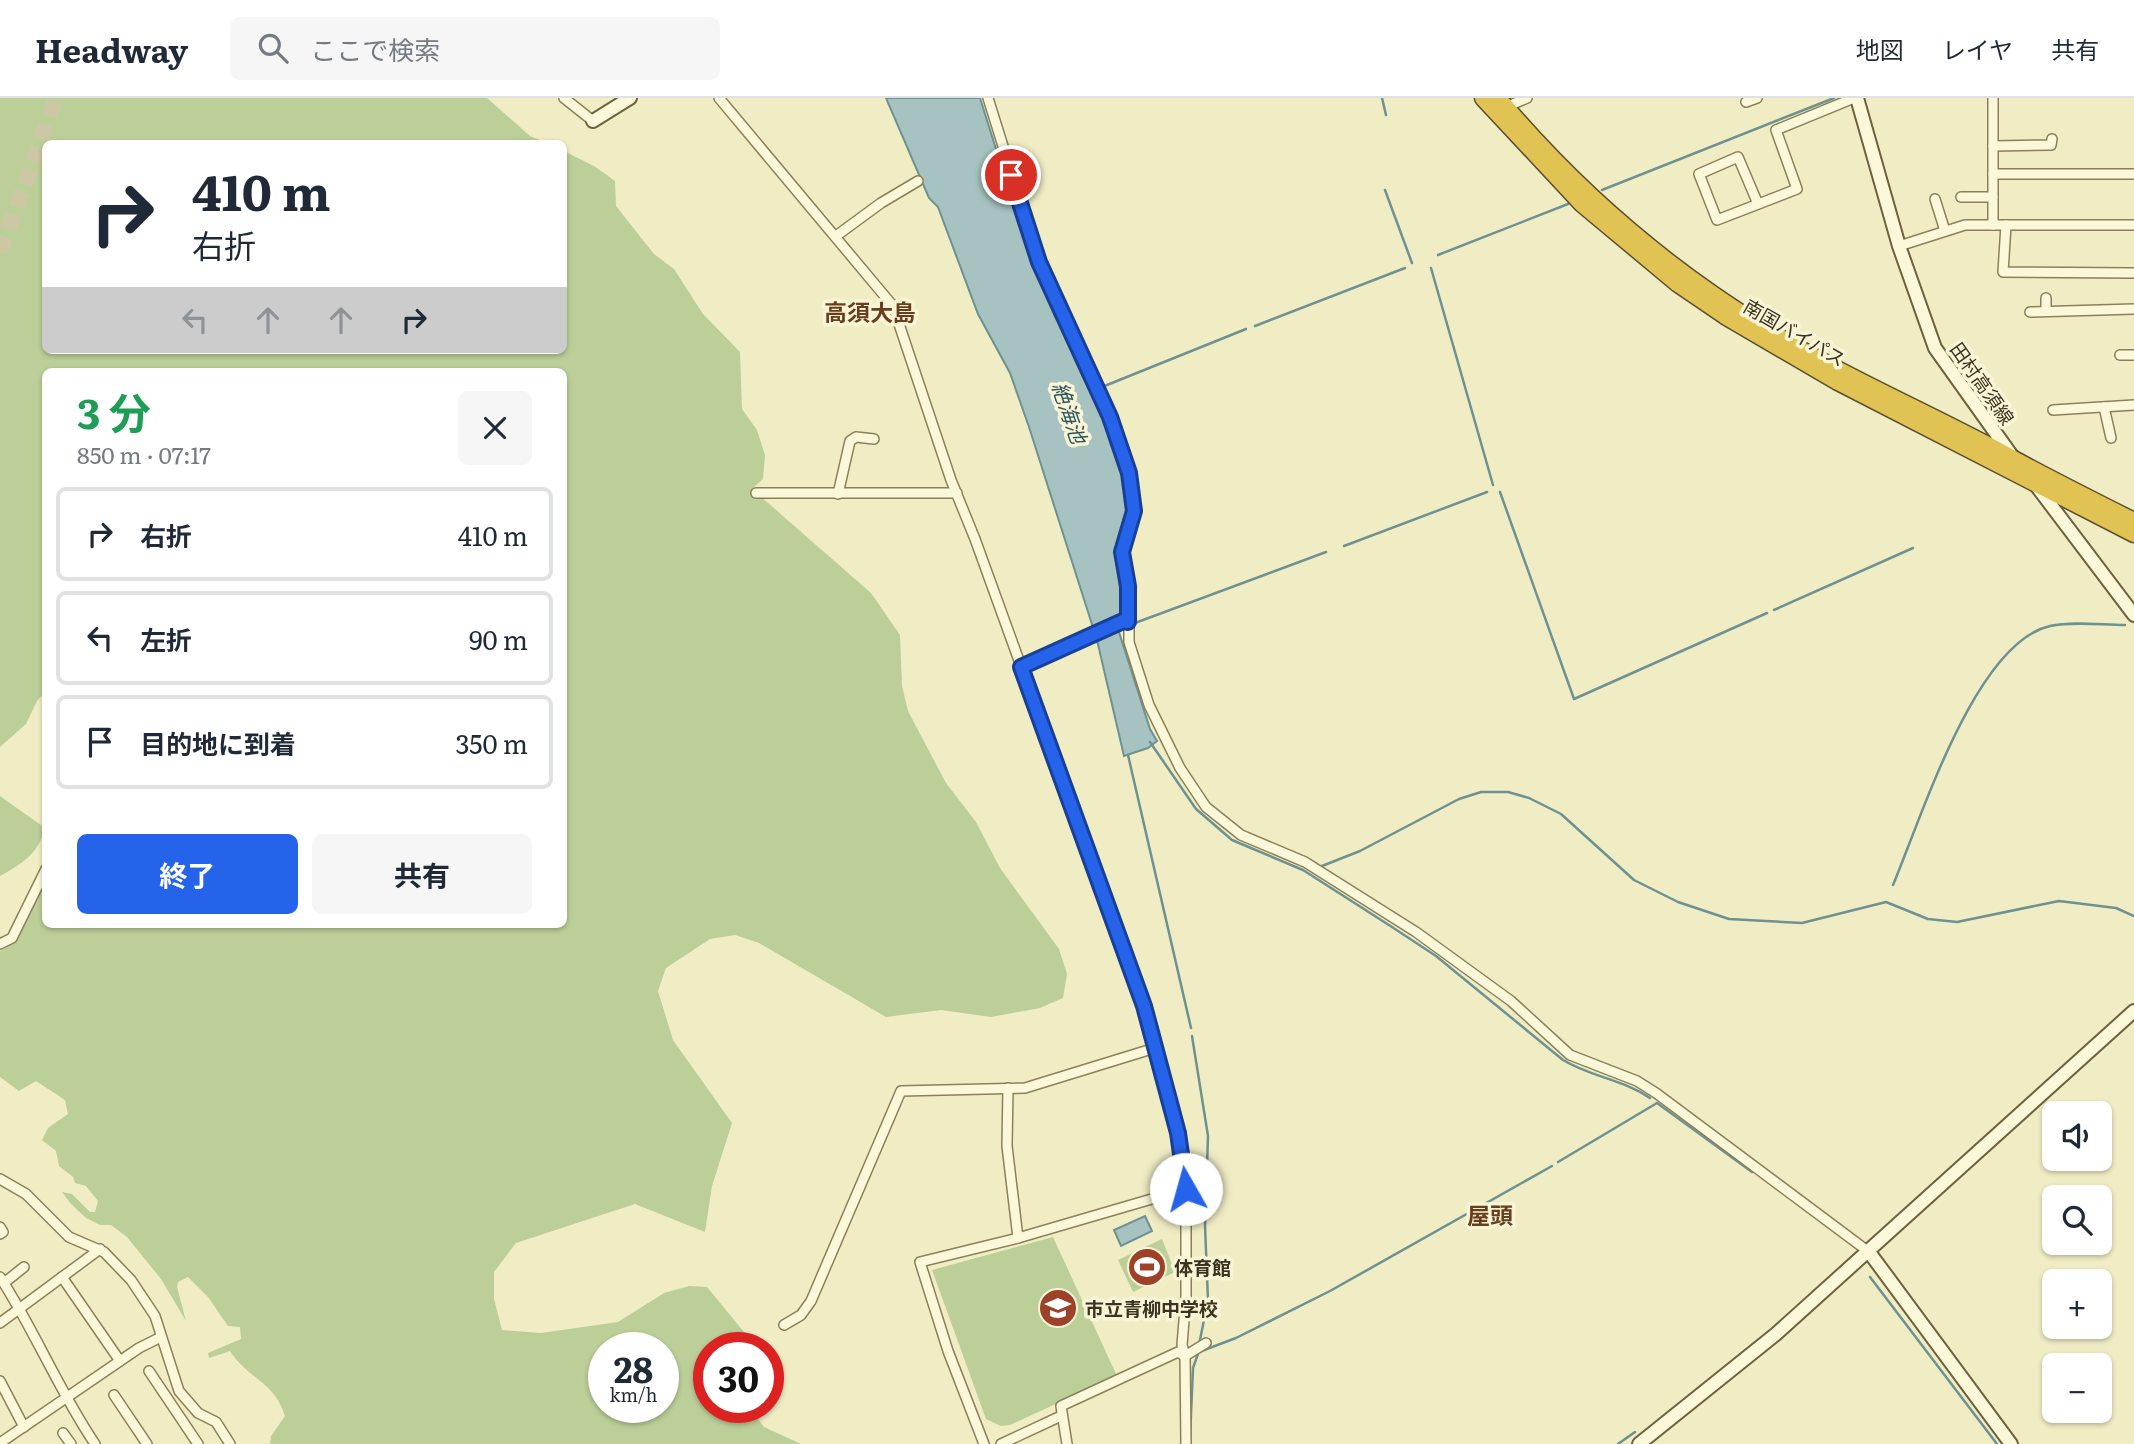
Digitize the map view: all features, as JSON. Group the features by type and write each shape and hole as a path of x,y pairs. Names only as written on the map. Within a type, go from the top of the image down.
{"highway":[{"name":"南国バイパス","path":"1483,98 1583,204 1694,296 1782,352 2037,487 2134,534"},
{"name":"南国バイパス","path":"1502,103 1596,202 1710,292 1789,342 2134,521"}],"street":[{"path":"564,98 593,121 629,98"},
{"path":"719,98 893,306 957,493 1144,1006 1178,1133 1186,1189 1186,1296 1182,1345 1185,1356 1186,1444"},
{"path":"988,98 1039,262 1110,417 1129,473 1134,511 1122,552 1128,586 1125,621 1129,642 1149,705 1180,768 1206,807 1241,835 1305,862 1416,932 1511,1001 1560,1048 1585,1062 1637,1081 1656,1093 1869,1252 2011,1444"},
{"path":"1502,103 1527,98"},
{"path":"1746,102 1757,98"},
{"path":"1758,204 1738,157 1699,174 1717,220 1797,189 1776,130 1856,98"},
{"name":"田村高須線","path":"1856,98 1899,246 1935,348 2018,463 2134,615"},
{"path":"1993,98 1993,225"},
{"path":"1993,146 2051,145 2052,139"},
{"path":"1993,174 2134,174"},
{"path":"836,236 881,202 918,181"},
{"path":"1961,197 1993,197"},
{"path":"1935,199 1945,231"},
{"path":"1899,246 1965,225 2134,225"},
{"path":"2006,225 2003,272 2134,273"},
{"path":"2046,298 2046,311"},
{"path":"2030,312 2134,309"},
{"path":"2120,355 2134,355"},
{"path":"2053,410 2134,405"},
{"path":"2104,407 2111,439"},
{"path":"838,494 850,441 856,437 874,439"},
{"path":"756,493 957,493"},
{"path":"1021,667 1125,621"},
{"path":"0,944 12,937 42,877"},
{"path":"1639,1444 1745,1361 2134,1011"},
{"path":"784,1325 801,1315 811,1301 901,1091 1025,1088 1155,1048"},
{"path":"1008,1088 1007,1146 1018,1238"},
{"path":"0,1179 26,1194 69,1237 100,1249 144,1298 161,1337 179,1391 198,1413 216,1422 230,1444"},
{"path":"984,1444 948,1351 920,1262 1018,1238 1186,1189"},
{"path":"0,1227 3,1232 0,1234"},
{"path":"0,1323 100,1249"},
{"path":"24,1267 2,1280 46,1353 65,1398 95,1444"},
{"path":"62,1277 120,1361"},
{"path":"0,1443 120,1361 161,1337"},
{"path":"1185,1356 1206,1343"},
{"path":"1067,1444 1061,1406 1178,1352 1185,1356"},
{"path":"149,1371 198,1444"},
{"path":"0,1381 24,1427"},
{"path":"114,1395 148,1444"},
{"path":"1001,1444 1061,1416"},
{"path":"63,1433 71,1444"}],"green space":[{"path":"0,98 487,98 530,136 540,140 42,140 42,354 567,354 567,152 594,166 615,181 616,206 654,254 674,269 703,314 740,352 742,409 757,430 765,455 763,479 752,489 871,593 900,635 902,686 908,711 946,783 976,822 1000,868 1059,949 1067,974 1063,998 1040,1008 991,1017 941,1010 886,1017 759,943 735,935 710,939 666,968 658,991 673,1040 732,1123 712,1186 705,1232 635,1204 516,1243 494,1272 494,1299 502,1330 541,1333 618,1322 664,1293 689,1286 707,1287 744,1332 693,1332 693,1423 761,1423 764,1427 801,1444 270,1444 271,1436 285,1416 274,1395 237,1361 230,1351 209,1358 208,1353 241,1339 240,1327 228,1326 208,1297 188,1277 178,1282 177,1287 186,1321 161,1279 127,1237 111,1225 100,1225 86,1218 62,1192 72,1194 90,1212 95,1212 98,1201 86,1186 75,1183 73,1177 59,1166 56,1151 42,1140 48,1128 68,1114 65,1100 36,1081 19,1091 0,1077 0,951 10,945 23,929 42,888 42,928 567,928 567,368 42,368 42,695 26,724 0,747"},
{"path":"0,796 42,826 42,837 29,857 0,876"},
{"path":"1053,1237 1117,1376 1010,1425 1001,1426 986,1419 932,1270"},
{"name":"体育館","path":"1162,1239 1175,1272 1133,1292 1118,1260"}],"water":[{"name":"絶海池","path":"886,98 980,98 1023,235 1051,303 1095,394 1126,478 1127,510 1115,549 1121,598 1119,632 1150,729 1157,741 1148,748 1124,756 1097,640 1010,373 978,314 938,207 929,198"},
{"path":"1145,1216 1152,1231 1121,1246 1114,1230"}],"waterway":[{"path":"1382,98 1386,115"},
{"path":"1602,190 1834,98"},
{"path":"1385,190 1412,263"},
{"path":"1438,255 1568,204"},
{"path":"1255,326 1405,268"},
{"path":"1431,268 1493,485"},
{"path":"1102,387 1246,329"},
{"path":"1344,546 1487,492"},
{"path":"1500,492 1574,699 1767,613"},
{"path":"1774,610 1913,548"},
{"path":"1135,623 1326,552"},
{"path":"1893,885 1954,737 1975,698 1998,664 2023,639 2050,626 2078,623 2125,625"},
{"path":"1150,742 1196,809 1232,840 1303,870 1436,956 1563,1060 1629,1086 1650,1098"},
{"path":"1128,755 1191,1028"},
{"path":"1322,866 1360,851 1459,799 1481,792 1508,792 1529,798 1561,814 1634,880 1678,902 1729,919 1802,923 1886,902 1928,919 1957,922 2059,901 2116,908 2134,916"},
{"path":"1192,1036 1208,1136 1205,1226 1208,1300 1199,1345"},
{"path":"1558,1162 1657,1103 1752,1172"},
{"path":"1199,1352 1236,1338 1330,1291 1552,1166"},
{"path":"1870,1277 1997,1444"},
{"path":"1190,1438 1193,1368 1199,1351"},
{"path":"1618,1444 1635,1432"}],"tunnel":[{"path":"0,252 56,98"}],"place":[{"name":"体育館","path":"1147,1267"},
{"name":"市立青柳中学校","path":"1058,1308"}],"district":[{"name":"高須大島","path":"870,311"},
{"name":"屋頭","path":"1490,1214"}],"route":[{"path":"1011,175 1048,286 1110,417 1134,490 1135,502 1122,552 1128,586 1128,622 1123,621 1021,667 1061,784 1144,1006 1178,1133 1186,1189"}]}
